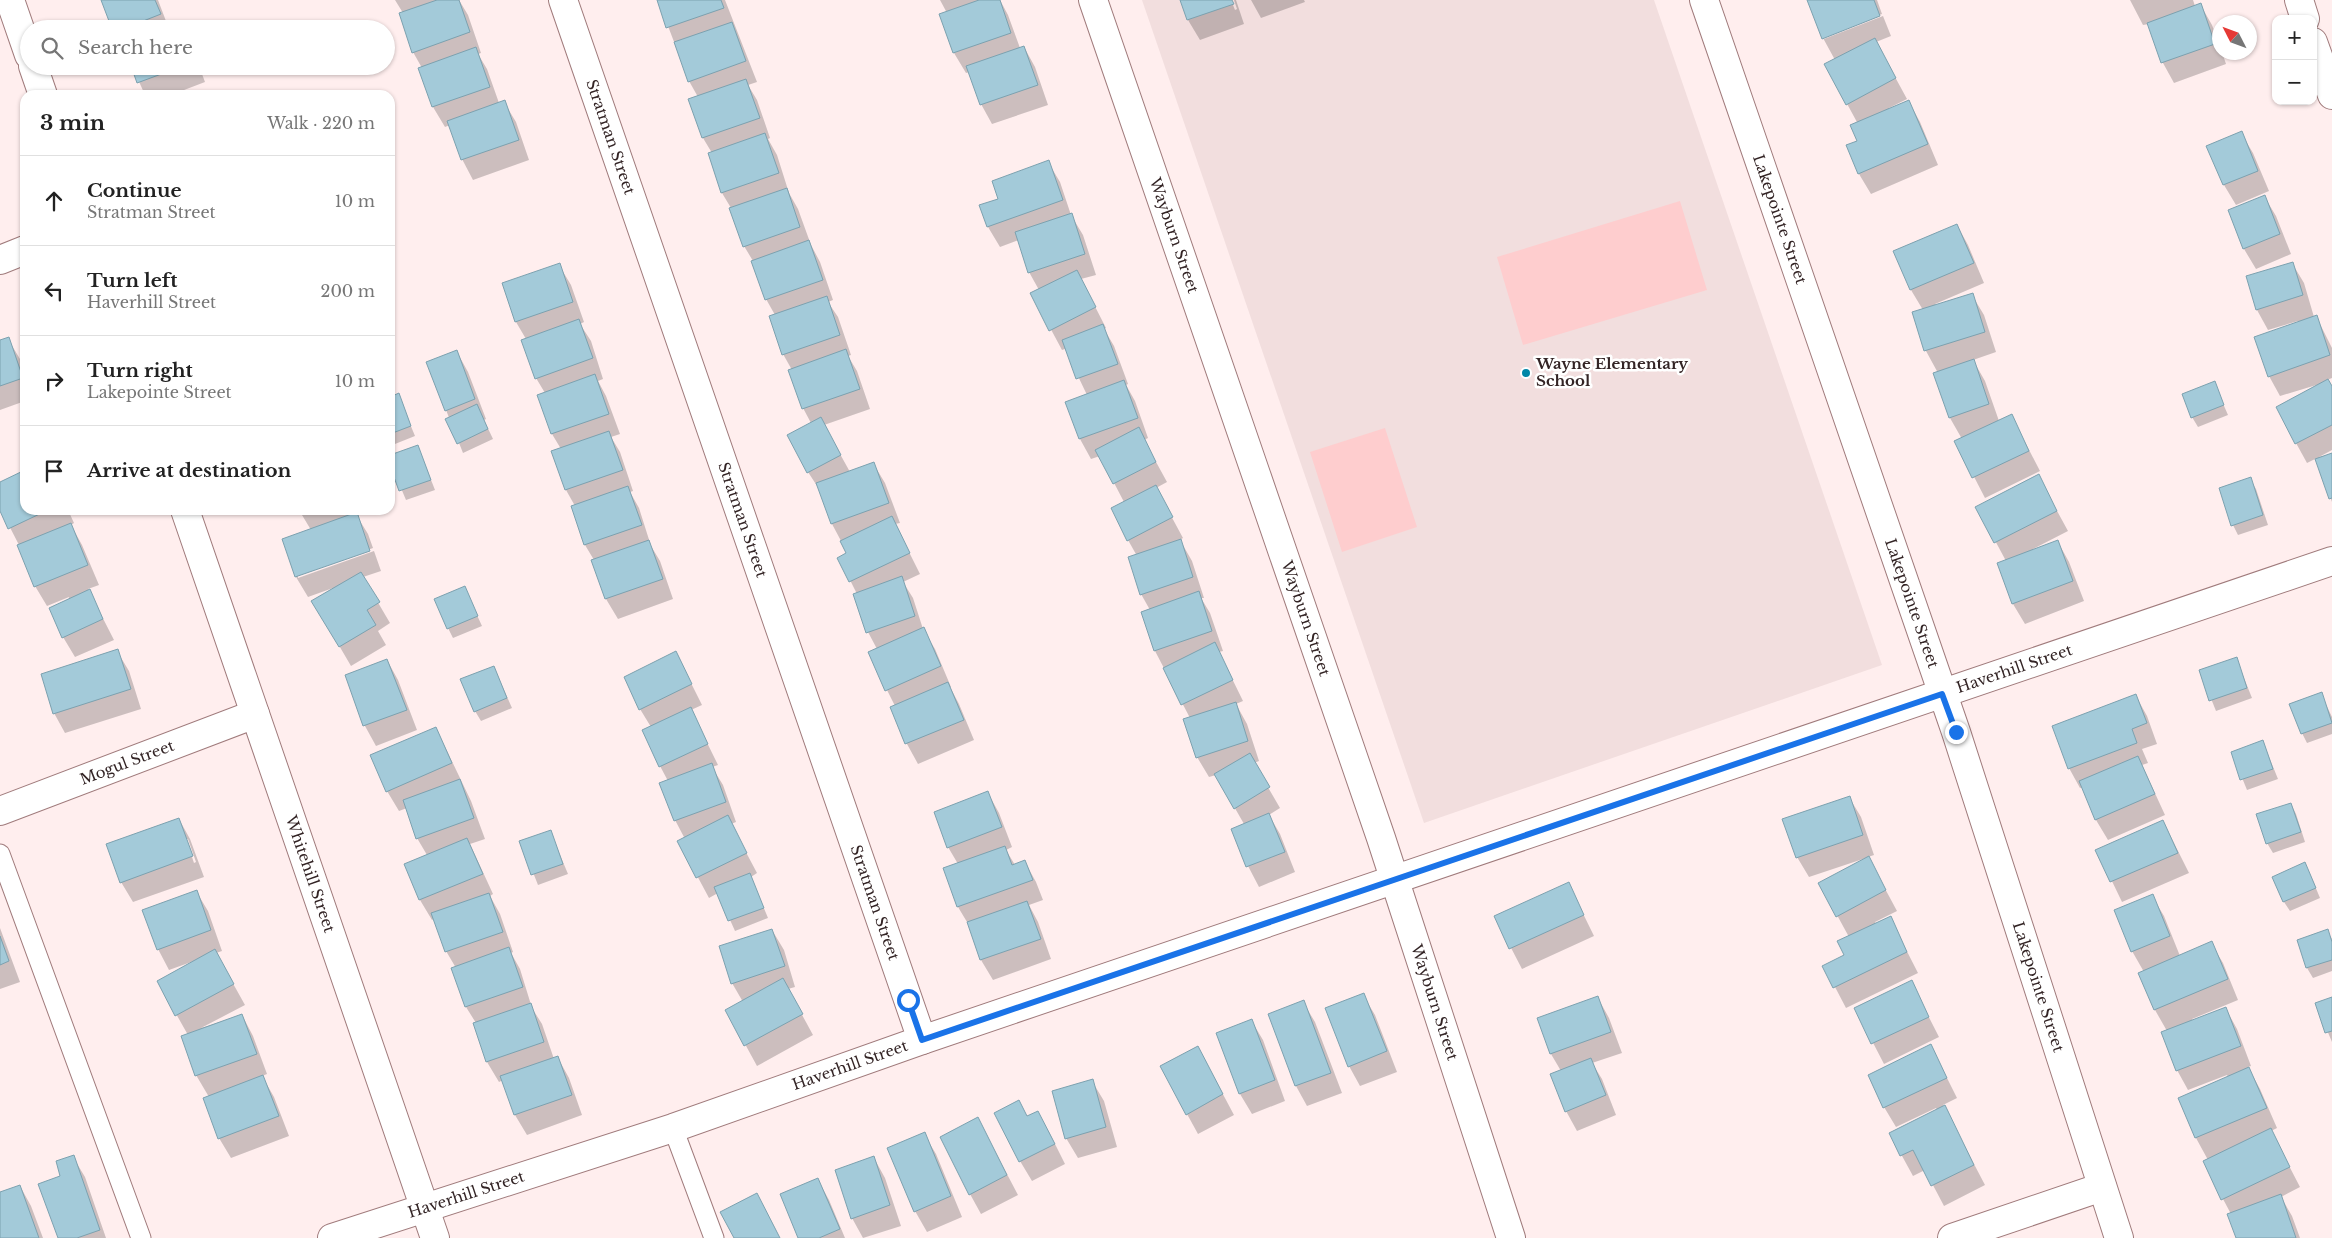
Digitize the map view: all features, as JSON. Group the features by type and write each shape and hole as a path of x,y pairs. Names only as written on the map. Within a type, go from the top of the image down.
{"street":[{"path":"10,0 20,29"},
{"name":"Stratman Street","path":"563,0 922,1040"},
{"name":"Wayburn Street","path":"1092,0 1394,880 1511,1238"},
{"name":"Lakepointe Street","path":"1704,0 1942,694 2119,1238"},
{"path":"2299,0 2304,15"},
{"path":"2317,53 2332,96"},
{"path":"36,75 41,90"},
{"path":"0,260 20,252"},
{"name":"Whitehill Street","path":"187,515 426,1207 435,1238"},
{"name":"Haverhill Street","path":"332,1238 673,1128 922,1040 2332,561"},
{"name":"Mogul Street","path":"0,811 255,714"},
{"path":"1952,1238 2102,1187"}],"lane":[{"path":"0,854 141,1238"},
{"path":"673,1128 714,1238"}],"shaded area":[{"name":"Wayne Elementary School","path":"1142,0 1654,0 1882,665 1424,823"},
{"path":"1680,201 1707,290 1523,345 1497,257"},
{"path":"1385,428 1417,527 1342,552 1310,452"}],"building":[{"path":"101,0 155,0 161,14 146,20 109,20"},
{"path":"437,0 459,0 470,32 412,53 399,13"},
{"path":"657,0 721,0 724,8 666,28"},
{"path":"979,0 1000,0 1011,33 953,53 939,14"},
{"path":"1180,0 1232,0 1234,4 1187,20"},
{"path":"1807,0 1874,0 1880,16 1822,39"},
{"path":"2201,3 2212,35 2212,45 2161,63 2147,23"},
{"path":"732,22 746,61 688,82 674,42"},
{"path":"1875,38 1896,78 1846,105 1824,64"},
{"path":"1024,46 1038,85 980,105 966,66"},
{"path":"476,47 490,87 432,107 418,68"},
{"path":"134,75 159,75 137,83"},
{"path":"746,79 760,118 702,138 688,99"},
{"path":"505,100 519,140 461,160 447,121"},
{"path":"1909,100 1928,144 1858,174 1846,145 1857,141 1850,125"},
{"path":"2242,131 2258,171 2223,185 2206,146"},
{"path":"765,133 779,173 721,193 708,153"},
{"path":"1049,160 1063,200 987,227 979,205 998,199 992,181"},
{"path":"787,188 800,227 743,247 729,208"},
{"path":"2265,195 2280,234 2243,249 2228,210"},
{"path":"1072,213 1085,254 1028,273 1015,232"},
{"path":"1957,224 1974,263 1910,290 1893,251"},
{"path":"809,240 823,280 765,300 751,261"},
{"path":"2293,262 2303,295 2256,310 2246,276"},
{"path":"560,263 573,302 515,322 502,283"},
{"path":"1077,270 1096,307 1049,331 1030,293"},
{"path":"1973,293 1985,332 1924,351 1912,312"},
{"path":"827,296 840,335 782,355 769,316"},
{"path":"2317,315 2330,355 2268,377 2254,337"},
{"path":"579,319 593,358 535,379 521,340"},
{"path":"1103,324 1118,364 1076,379 1062,340"},
{"path":"9,337 20,369 20,379 0,386 0,340"},
{"path":"846,349 860,389 802,409 788,370"},
{"path":"457,350 475,399 445,411 426,362"},
{"path":"1974,359 1989,404 1949,418 1933,373"},
{"path":"595,374 609,414 551,434 537,395"},
{"path":"2328,379 2332,386 2332,425 2295,444 2276,407"},
{"path":"1124,380 1138,418 1079,439 1065,402"},
{"path":"2215,381 2224,405 2191,418 2182,394"},
{"path":"399,393 411,426 395,432 395,395"},
{"path":"477,404 488,429 457,444 445,419"},
{"path":"2012,414 2029,451 1972,478 1954,441"},
{"path":"821,417 841,455 807,473 787,435"},
{"path":"1139,427 1156,462 1113,484 1095,450"},
{"path":"609,431 623,470 565,490 551,451"},
{"path":"418,445 431,480 399,491 395,480 395,453"},
{"path":"2332,453 2332,498 2329,499 2315,459"},
{"path":"874,462 889,503 831,524 816,483"},
{"path":"20,472 20,515 37,515 8,529 0,511 0,482"},
{"path":"2039,474 2057,511 1994,543 1975,507"},
{"path":"2251,477 2263,515 2231,526 2219,488"},
{"path":"1156,485 1173,517 1127,541 1111,508"},
{"path":"628,486 642,525 584,545 571,506"},
{"path":"349,515 358,515 370,551 295,577 282,539"},
{"path":"892,516 910,553 849,582 837,558 846,553 840,541"},
{"path":"71,523 88,565 34,587 17,545"},
{"path":"1181,539 1193,577 1140,595 1128,557"},
{"path":"649,540 663,579 605,599 591,560"},
{"path":"2058,540 2073,581 2012,604 1997,563"},
{"path":"361,572 380,602 367,610 376,625 339,647 311,601"},
{"path":"902,576 915,616 866,633 853,594"},
{"path":"465,586 478,616 447,629 434,599"},
{"path":"90,589 103,619 62,638 49,608"},
{"path":"1199,591 1212,631 1154,651 1141,612"},
{"path":"924,627 941,666 885,691 868,652"},
{"path":"1215,642 1233,680 1181,705 1163,668"},
{"path":"118,649 131,689 53,714 41,674"},
{"path":"676,651 692,684 639,710 624,677"},
{"path":"2237,657 2247,688 2209,701 2199,670"},
{"path":"387,659 407,710 363,726 345,675"},
{"path":"494,666 507,698 474,712 460,679"},
{"path":"948,682 964,720 905,744 890,707"},
{"path":"2322,692 2332,723 2301,734 2289,704"},
{"path":"2136,694 2147,723 2132,729 2137,743 2068,769 2052,726"},
{"path":"1236,702 1248,741 1196,758 1183,719"},
{"path":"691,707 708,744 659,767 642,730"},
{"path":"436,727 452,763 386,792 370,755"},
{"path":"2263,740 2273,769 2240,780 2231,752"},
{"path":"1250,753 1270,787 1234,809 1214,774"},
{"path":"2138,756 2155,794 2095,820 2079,781"},
{"path":"712,763 726,802 674,821 659,783"},
{"path":"460,779 474,818 416,839 403,800"},
{"path":"988,791 1002,827 947,848 934,812"},
{"path":"1850,796 1863,835 1796,858 1782,819"},
{"path":"2291,803 2301,832 2266,844 2256,814"},
{"path":"1269,813 1285,852 1246,867 1231,829"},
{"path":"728,815 747,853 696,878 677,841"},
{"path":"179,818 193,856 120,883 106,844"},
{"path":"2163,820 2178,853 2110,882 2095,850"},
{"path":"551,830 563,864 531,875 519,841"},
{"path":"467,838 483,874 419,900 404,864"},
{"path":"1005,846 1012,865 1025,860 1033,880 957,907 943,868"},
{"path":"1869,856 1886,890 1836,917 1818,883"},
{"path":"2305,862 2316,888 2283,902 2272,877"},
{"path":"750,873 764,908 728,921 714,887"},
{"path":"1569,882 1584,915 1509,949 1494,916"},
{"path":"197,890 211,930 157,950 142,910"},
{"path":"489,893 503,932 445,952 431,913"},
{"path":"2153,894 2170,936 2131,952 2114,910"},
{"path":"1027,901 1041,939 980,960 967,922"},
{"path":"1891,916 1907,952 1833,988 1822,966 1844,955 1837,941"},
{"path":"772,929 785,966 731,984 719,946"},
{"path":"2328,929 2332,942 2332,960 2306,968 2297,940"},
{"path":"0,936 9,961 0,965"},
{"path":"2212,941 2228,979 2154,1010 2138,973"},
{"path":"509,947 523,987 465,1007 451,968"},
{"path":"215,949 234,984 175,1016 157,981"},
{"path":"783,978 803,1014 744,1046 725,1010"},
{"path":"1912,980 1929,1017 1871,1044 1854,1008"},
{"path":"1364,993 1387,1051 1348,1067 1325,1008"},
{"path":"1598,996 1611,1032 1550,1054 1537,1018"},
{"path":"2332,997 2332,1031 2325,1033 2315,1003"},
{"path":"1304,1000 1331,1073 1295,1086 1268,1014"},
{"path":"531,1003 544,1042 486,1062 473,1023"},
{"path":"2226,1007 2241,1046 2176,1071 2161,1032"},
{"path":"242,1014 257,1054 195,1076 181,1036"},
{"path":"1252,1019 1275,1080 1239,1094 1216,1033"},
{"path":"1931,1044 1947,1078 1883,1108 1868,1075"},
{"path":"1198,1046 1223,1094 1186,1115 1160,1066"},
{"path":"558,1056 572,1095 514,1115 500,1076"},
{"path":"1591,1058 1606,1095 1565,1112 1550,1074"},
{"path":"2249,1067 2267,1108 2195,1138 2178,1098"},
{"path":"263,1075 279,1116 218,1139 203,1098"},
{"path":"1093,1079 1106,1127 1065,1139 1052,1091"},
{"path":"1019,1100 1027,1116 1038,1111 1055,1144 1019,1162 994,1113"},
{"path":"1945,1105 1974,1165 1931,1186 1913,1150 1900,1156 1889,1133"},
{"path":"978,1117 1007,1175 969,1195 940,1137"},
{"path":"2271,1128 2290,1167 2221,1200 2203,1161"},
{"path":"925,1132 951,1196 914,1212 887,1148"},
{"path":"74,1155 100,1230 77,1238 58,1238 38,1184 60,1176 56,1161"},
{"path":"874,1156 890,1205 851,1219 835,1170"},
{"path":"818,1178 840,1229 819,1238 798,1238 780,1194"},
{"path":"20,1185 39,1238 0,1238 0,1192"},
{"path":"757,1193 780,1238 734,1238 720,1212"},
{"path":"2281,1194 2296,1238 2236,1238 2227,1214"}],"place":[{"name":"Wayne Elementary School","path":"1526,373"}],"route":[{"path":"908,1000 922,1040 1942,694 1956,732"}]}
